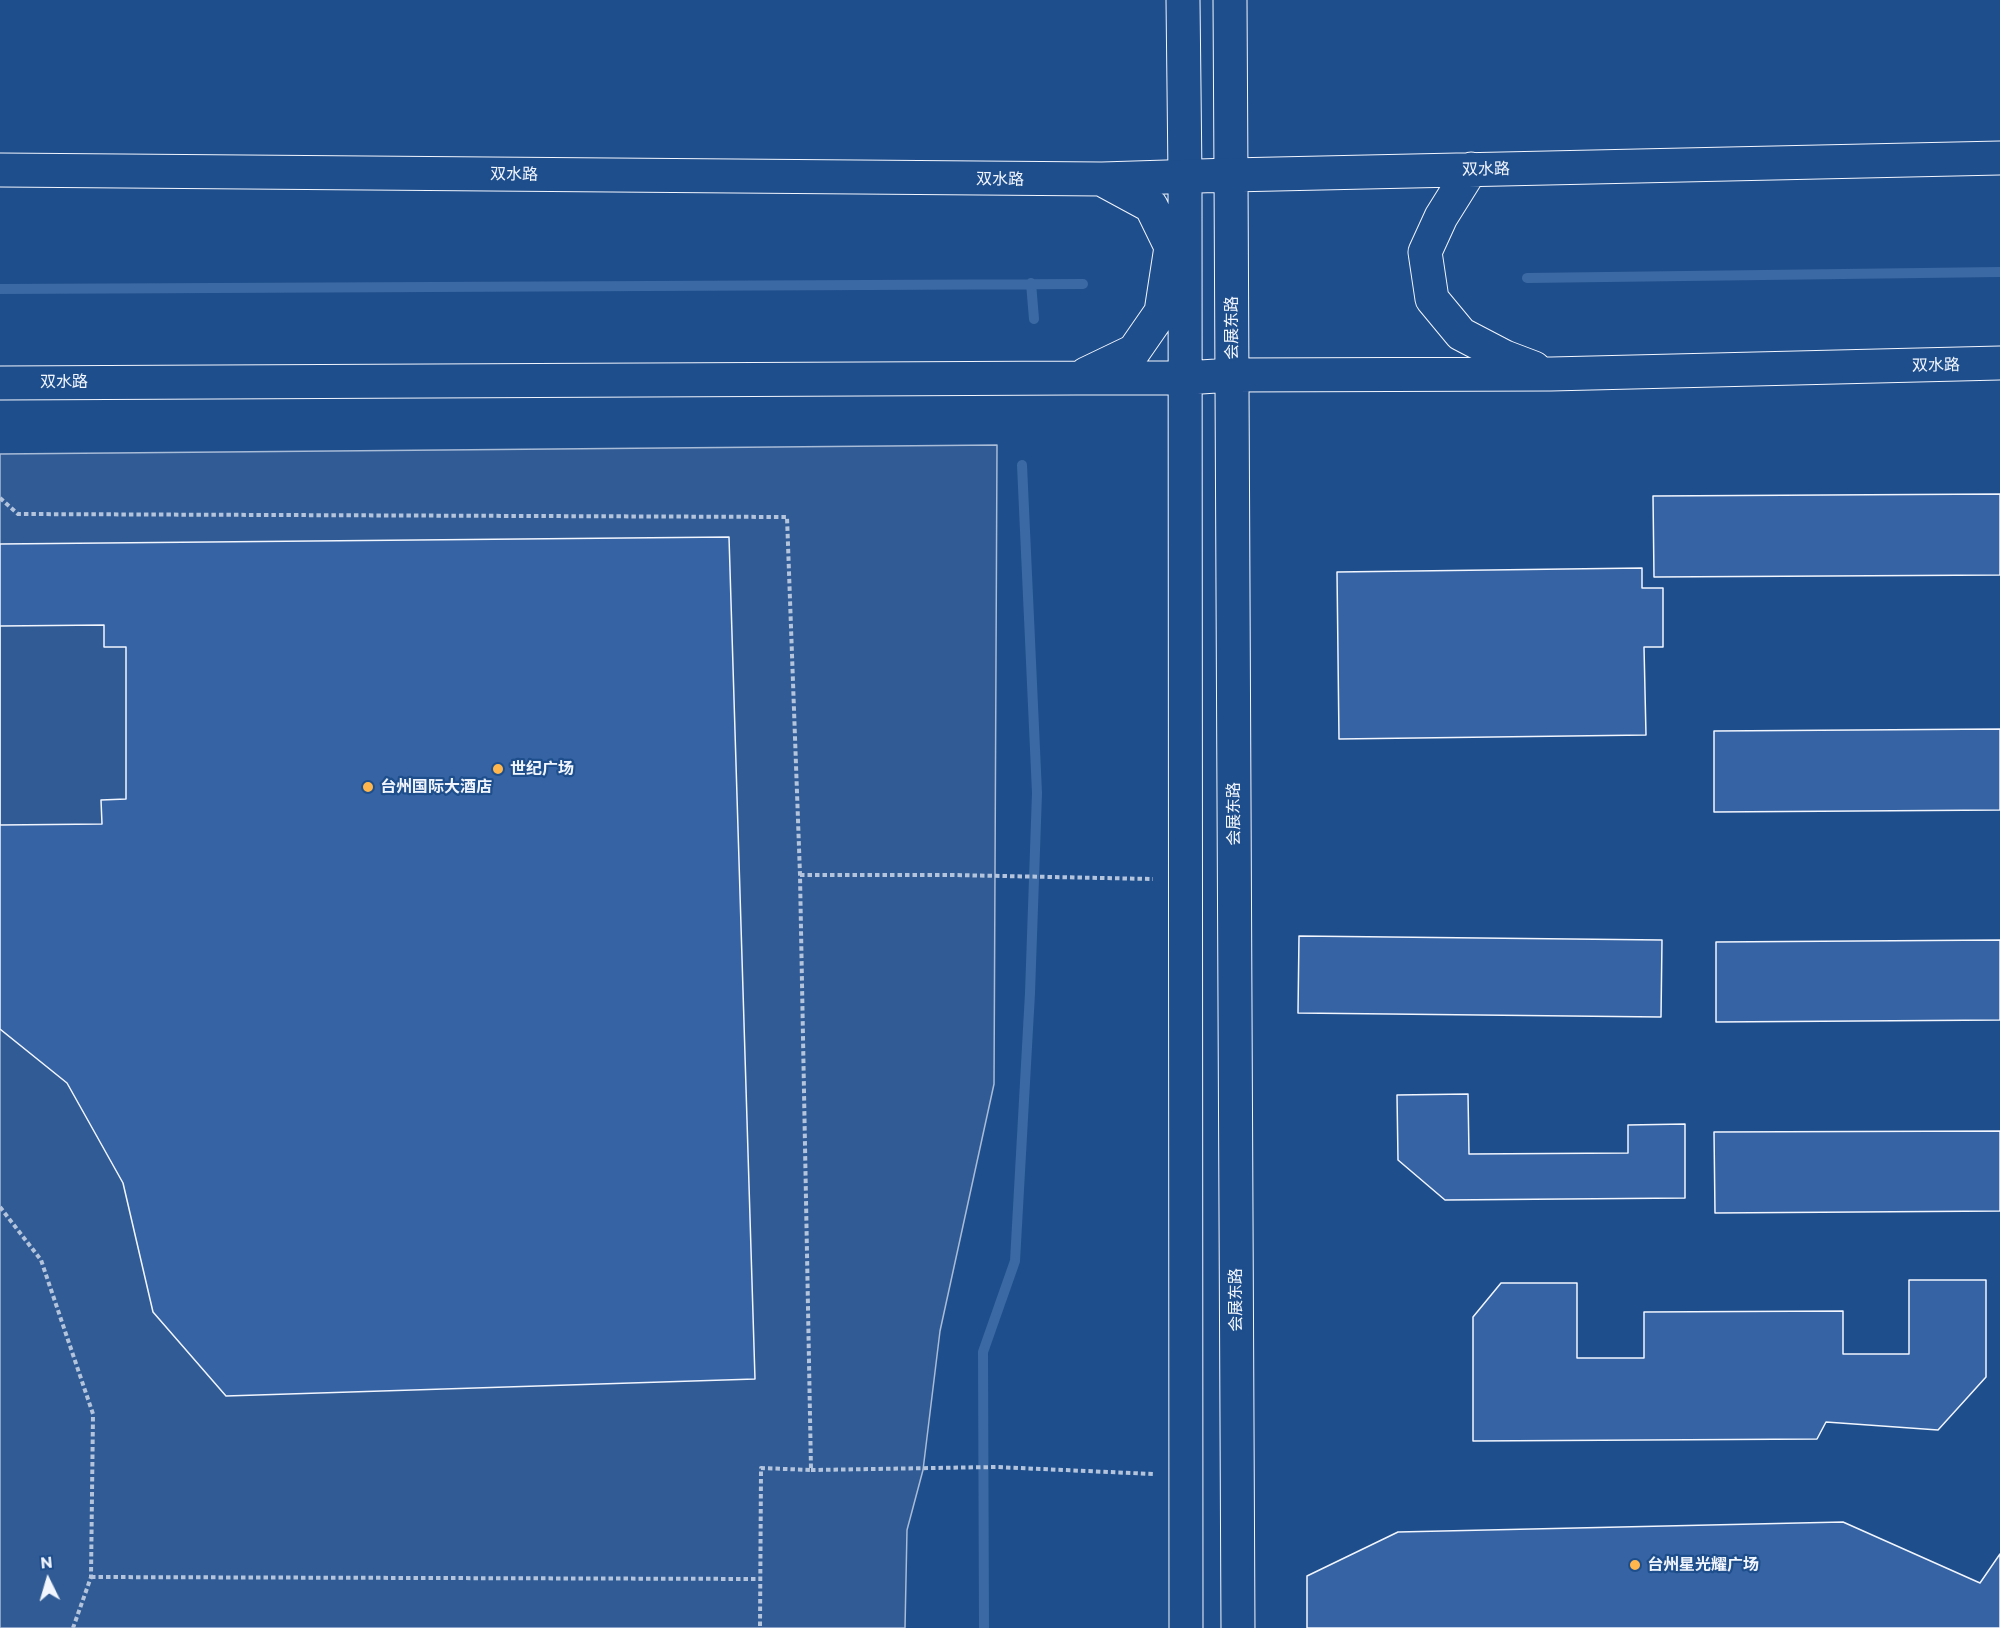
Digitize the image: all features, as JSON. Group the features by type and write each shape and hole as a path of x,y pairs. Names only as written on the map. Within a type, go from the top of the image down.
{"main road":[{"path":"1183,0 1186,1628"},
{"name":"会展东路","path":"1230,0 1238,1628"},
{"path":"0,147 14,170"},
{"name":"双水路","path":"14,170 1102,179 2000,158"},
{"path":"1471,169 1441,216 1425,252 1432,299 1461,334 1505,357 1551,374"},
{"path":"1076,378 1134,351 1161,312 1171,247 1151,206 1102,179"},
{"name":"双水路","path":"0,383 1185,378 1232,375 1551,374 2000,363"}],"path":[{"path":"0,498 18,514 787,517 800,874 812,1470"},
{"path":"800,874 1106,878"},
{"path":"0,1207 41,1260 93,1414 91,1577 73,1628"},
{"path":"760,1628 761,1468 939,1470 996,1467 1186,1475"},
{"path":"91,1577 761,1579"}],"shaded area":[{"name":"世纪广场","path":"997,445 994,1084 940,1331 923,1470 907,1530 905,1628 0,1628 0,454"}],"building":[{"path":"2000,494 2000,575 1654,577 1653,496"},
{"name":"台州国际大酒店","path":"729,537 755,1379 226,1396 153,1312 123,1183 67,1083 0,1029 0,544"},
{"path":"1642,568 1642,588 1663,588 1663,647 1644,647 1646,735 1339,739 1337,572"},
{"path":"104,625 104,647 126,647 126,799 101,800 102,824 0,825 0,626"},
{"path":"2000,729 2000,810 1714,812 1714,731"},
{"path":"1299,936 1662,940 1661,1017 1298,1013"},
{"path":"2000,940 2000,1020 1716,1022 1716,942"},
{"path":"1468,1094 1469,1154 1628,1153 1628,1125 1685,1124 1685,1198 1445,1200 1398,1160 1397,1095"},
{"path":"2000,1131 2000,1211 1715,1213 1714,1132"},
{"path":"1909,1280 1986,1280 1986,1377 1938,1430 1826,1422 1817,1439 1473,1441 1473,1317 1501,1283 1577,1283 1577,1358 1644,1358 1644,1312 1843,1311 1843,1354 1909,1354"},
{"name":"台州星光耀广场","path":"1843,1522 1980,1583 2000,1554 2000,1628 1307,1628 1307,1576 1398,1532"}],"waterway":[{"path":"1527,278 2000,272"},
{"path":"1031,283 1034,319"},
{"path":"0,289 1083,284"},
{"path":"984,1628 983,1352 1015,1261 1030,993 1037,793 1022,465"}],"place":[{"name":"世纪广场","path":"498,769"},
{"name":"台州国际大酒店","path":"368,787"},
{"name":"台州星光耀广场","path":"1635,1565"}]}
